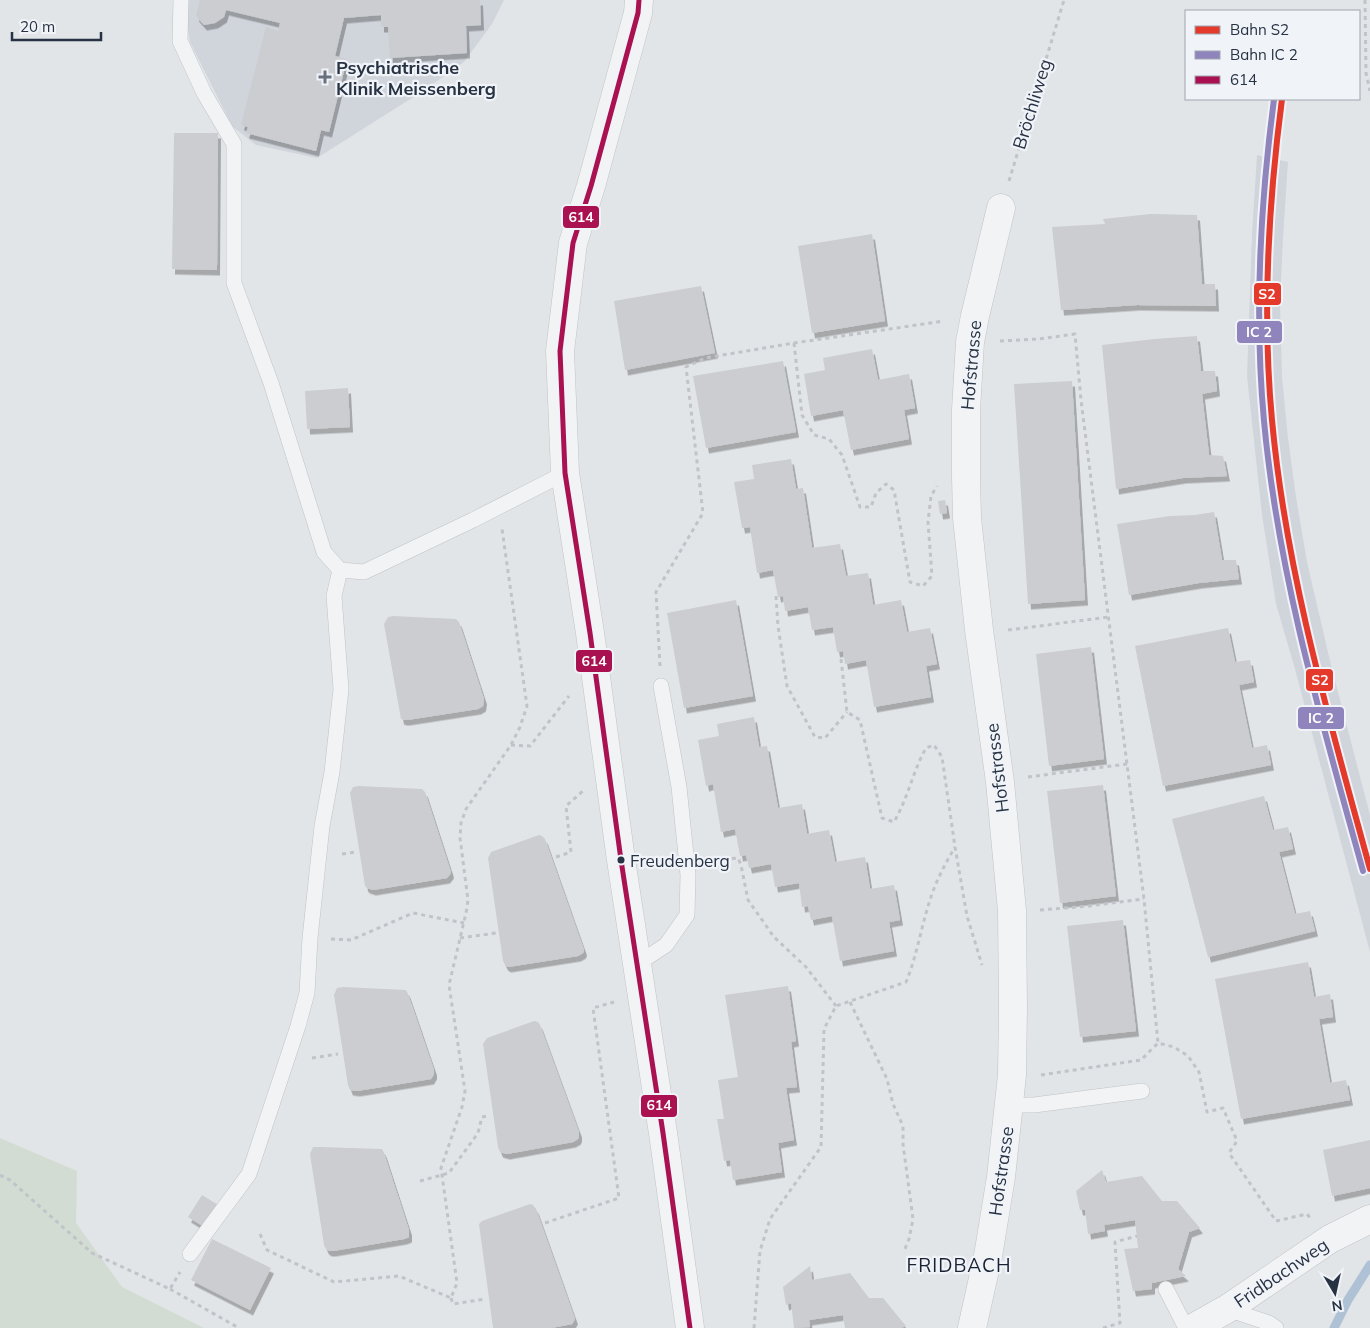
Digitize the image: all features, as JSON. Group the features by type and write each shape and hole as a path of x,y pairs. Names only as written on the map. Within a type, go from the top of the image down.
{"street":[{"path":"639,0 638,13 610,117 573,243 560,351 566,473 690,1328"},
{"name":"Hofstrasse","path":"972,1328 988,1256 1001,1176 1012,1076 1012,912 1000,782 979,630 967,518 966,476 966,410 970,342 1001,208"},
{"name":"Fridbachweg","path":"1193,1328 1227,1309 1330,1239 1370,1219"}],"lane":[{"path":"181,0 180,41 204,93 234,144 234,283 270,383 324,552 340,570 364,572 566,473"},
{"path":"190,1254 249,1174 298,1026 306,993 322,826 332,772 341,689 334,596 340,570"},
{"path":"636,964 666,945 687,915 688,875 680,797 661,686"},
{"path":"1010,1105 1034,1105 1142,1091"},
{"path":"1166,1289 1186,1328"},
{"path":"1227,1309 1270,1324 1276,1328"}],"path":[{"name":"Bröchliweg","path":"1001,208 1064,0"},
{"path":"1366,0 1366,73 1370,91"},
{"path":"661,686 656,592 703,512 686,367 705,358 794,342 935,322"},
{"path":"997,341 1039,339 1075,334 1081,400 1144,900 1158,1043"},
{"path":"794,342 802,415 814,435 829,440 842,455 860,507 871,507 876,493 886,484 894,490 910,582 924,586 932,576 928,522 931,496 942,478 966,476"},
{"path":"486,1299 453,1304 452,1298 457,1283 441,1168 466,1092 449,985 468,900 460,838 461,823 466,808 511,745 527,706 499,506"},
{"path":"776,596 778,626 787,686 815,737 825,738 848,712"},
{"path":"1008,630 1109,617"},
{"path":"841,659 848,712 860,720 882,818 894,822 902,808 919,760 926,748 934,745 942,757 967,916 983,967"},
{"path":"511,745 530,746 576,688 595,669"},
{"path":"1026,777 1127,764"},
{"path":"556,857 571,852 566,806 609,770"},
{"path":"754,1328 760,1250 770,1219 821,1147 824,1029 836,1006 906,982 914,964 930,900 941,872 955,846"},
{"path":"709,870 708,861 738,858 748,900 774,937 806,967 836,1006"},
{"path":"1039,910 1144,900"},
{"path":"310,938 351,940 412,914 464,923"},
{"path":"460,938 496,933"},
{"path":"545,1223 619,1198 593,1008 641,994"},
{"path":"850,1002 887,1079 893,1104 903,1126 903,1144 913,1219 909,1239 904,1251"},
{"path":"1207,1112 1224,1108 1237,1141 1229,1153 1276,1221 1307,1214 1330,1239"},
{"path":"420,1181 449,1173 478,1133 482,1117 488,1116"},
{"path":"0,1175 10,1180 92,1254 170,1289 240,1328"},
{"path":"260,1234 267,1250 334,1282 399,1276 452,1298"},
{"path":"1103,1328 1120,1323 1115,1242 1137,1236"},
{"path":"170,1289 190,1254"}],"shaded area":[{"name":"Psychiatrische Klinik Meissenberg","path":"187,0 504,0 492,24 464,62 423,91 317,158 256,145 232,126 190,42 185,11"},
{"path":"1257,155 1288,162 1280,302 1282,377 1288,438 1307,562 1331,665 1370,815 1370,952 1276,604 1262,515 1247,376"},
{"path":"0,1138 77,1171 76,1223 122,1287 204,1328 0,1328"}],"building":[{"path":"200,0 480,0 481,25 466,26 467,53 390,58 388,27 381,27 381,15 344,18 335,56 347,59 329,132 321,130 316,151 246,133 248,127 241,125 266,27 278,31 280,23 226,10 224,17 215,23 204,25 196,16"},
{"path":"174,133 218,133 217,270 172,269"},
{"path":"1151,214 1197,215 1202,284 1215,284 1216,306 1137,305 1061,310 1052,227 1105,224 1103,219"},
{"path":"872,234 885,321 812,333 798,246"},
{"path":"701,286 715,353 625,370 614,301"},
{"path":"1197,336 1201,371 1215,371 1217,391 1202,394 1209,455 1223,456 1227,476 1183,478 1116,489 1102,345"},
{"path":"872,349 878,380 909,374 915,408 904,410 909,439 851,450 843,410 811,416 804,374 825,370 823,358"},
{"path":"783,361 796,432 706,448 693,376"},
{"path":"1072,381 1085,600 1028,604 1014,384"},
{"path":"348,388 350,427 307,429 305,391"},
{"path":"791,459 796,489 803,488 812,548 840,544 846,576 868,573 873,605 901,600 907,632 930,628 937,664 926,666 931,697 874,707 866,660 845,664 843,651 837,652 833,627 812,630 808,607 785,611 783,596 778,597 773,570 757,573 750,527 742,528 734,482 754,479 752,465"},
{"path":"945,500 947,513 940,514 938,501"},
{"path":"1214,512 1222,560 1236,560 1239,579 1199,583 1129,595 1117,524"},
{"path":"736,600 753,696 684,708 667,613"},
{"path":"388,617 456,619 459,622 484,699 483,706 478,709 407,720 401,719 384,624"},
{"path":"1228,628 1235,662 1250,660 1254,682 1239,685 1252,748 1267,745 1271,765 1163,786 1135,646"},
{"path":"1091,647 1104,759 1049,766 1036,654"},
{"path":"754,717 759,747 767,746 778,808 802,804 807,834 829,830 835,862 865,857 870,889 894,885 900,920 889,922 894,951 840,961 832,916 811,920 808,906 802,907 799,883 775,887 771,864 749,868 746,855 740,856 735,829 721,832 713,784 706,786 698,740 719,736 717,724"},
{"path":"1103,785 1116,896 1060,903 1047,791"},
{"path":"353,787 422,789 425,792 450,869 451,873 447,878 373,890 365,886 350,793"},
{"path":"1264,796 1273,830 1288,827 1293,849 1279,852 1295,914 1310,911 1315,931 1208,957 1172,819"},
{"path":"539,835 545,839 584,950 578,956 508,967 503,961 488,858 491,852"},
{"path":"1123,920 1136,1031 1080,1037 1067,926"},
{"path":"1308,962 1314,997 1330,994 1333,1017 1319,1019 1330,1083 1346,1080 1350,1100 1241,1119 1215,979"},
{"path":"788,986 796,1041 791,1042 797,1087 786,1088 794,1140 778,1143 782,1172 733,1180 730,1160 724,1161 717,1119 724,1119 718,1080 738,1077 725,995"},
{"path":"337,988 406,990 434,1070 431,1079 357,1091 350,1090 334,995"},
{"path":"534,1021 540,1025 579,1136 573,1142 507,1154 500,1152 498,1147 483,1044 487,1038"},
{"path":"1370,1140 1370,1188 1332,1196 1323,1150"},
{"path":"313,1147 382,1149 409,1230 409,1237 333,1251 326,1249 310,1154"},
{"path":"1102,1170 1106,1182 1142,1176 1162,1201 1177,1201 1200,1228 1189,1232 1178,1269 1186,1276 1152,1283 1152,1289 1133,1291 1124,1249 1138,1248 1135,1220 1104,1225 1105,1231 1088,1234 1085,1210 1080,1210 1076,1191"},
{"path":"202,1195 220,1206 206,1228 188,1217"},
{"path":"530,1204 536,1209 575,1319 572,1324 551,1328 493,1328 479,1224 482,1221"},
{"path":"212,1239 271,1268 250,1310 191,1280"},
{"path":"810,1266 812,1280 850,1273 869,1298 883,1298 906,1326 901,1328 845,1328 843,1315 809,1320 810,1327 794,1328 791,1303 786,1305 783,1287"}],"waterway":[{"name":"FRIDBACH","path":"1334,1328 1348,1300 1370,1265"}],"rail line":[{"name":"S2","path":"1282,100 1273,179 1268,260 1267,340 1272,420 1288,534 1311,647 1370,869"}],"transit line":[{"name":"614","path":"639,0 638,13 591,186 573,243 560,351 565,473 590,633 621,860 663,1133 690,1328"},
{"path":"1274,100 1265,179 1260,260 1259,340 1264,421 1280,535 1303,648 1363,871"}],"place":[{"name":"Psychiatrische Klinik Meissenberg","path":"325,77"},
{"name":"Freudenberg","path":"621,860"}],"district":[{"name":"FRIDBACH","path":"959,1265"}]}
